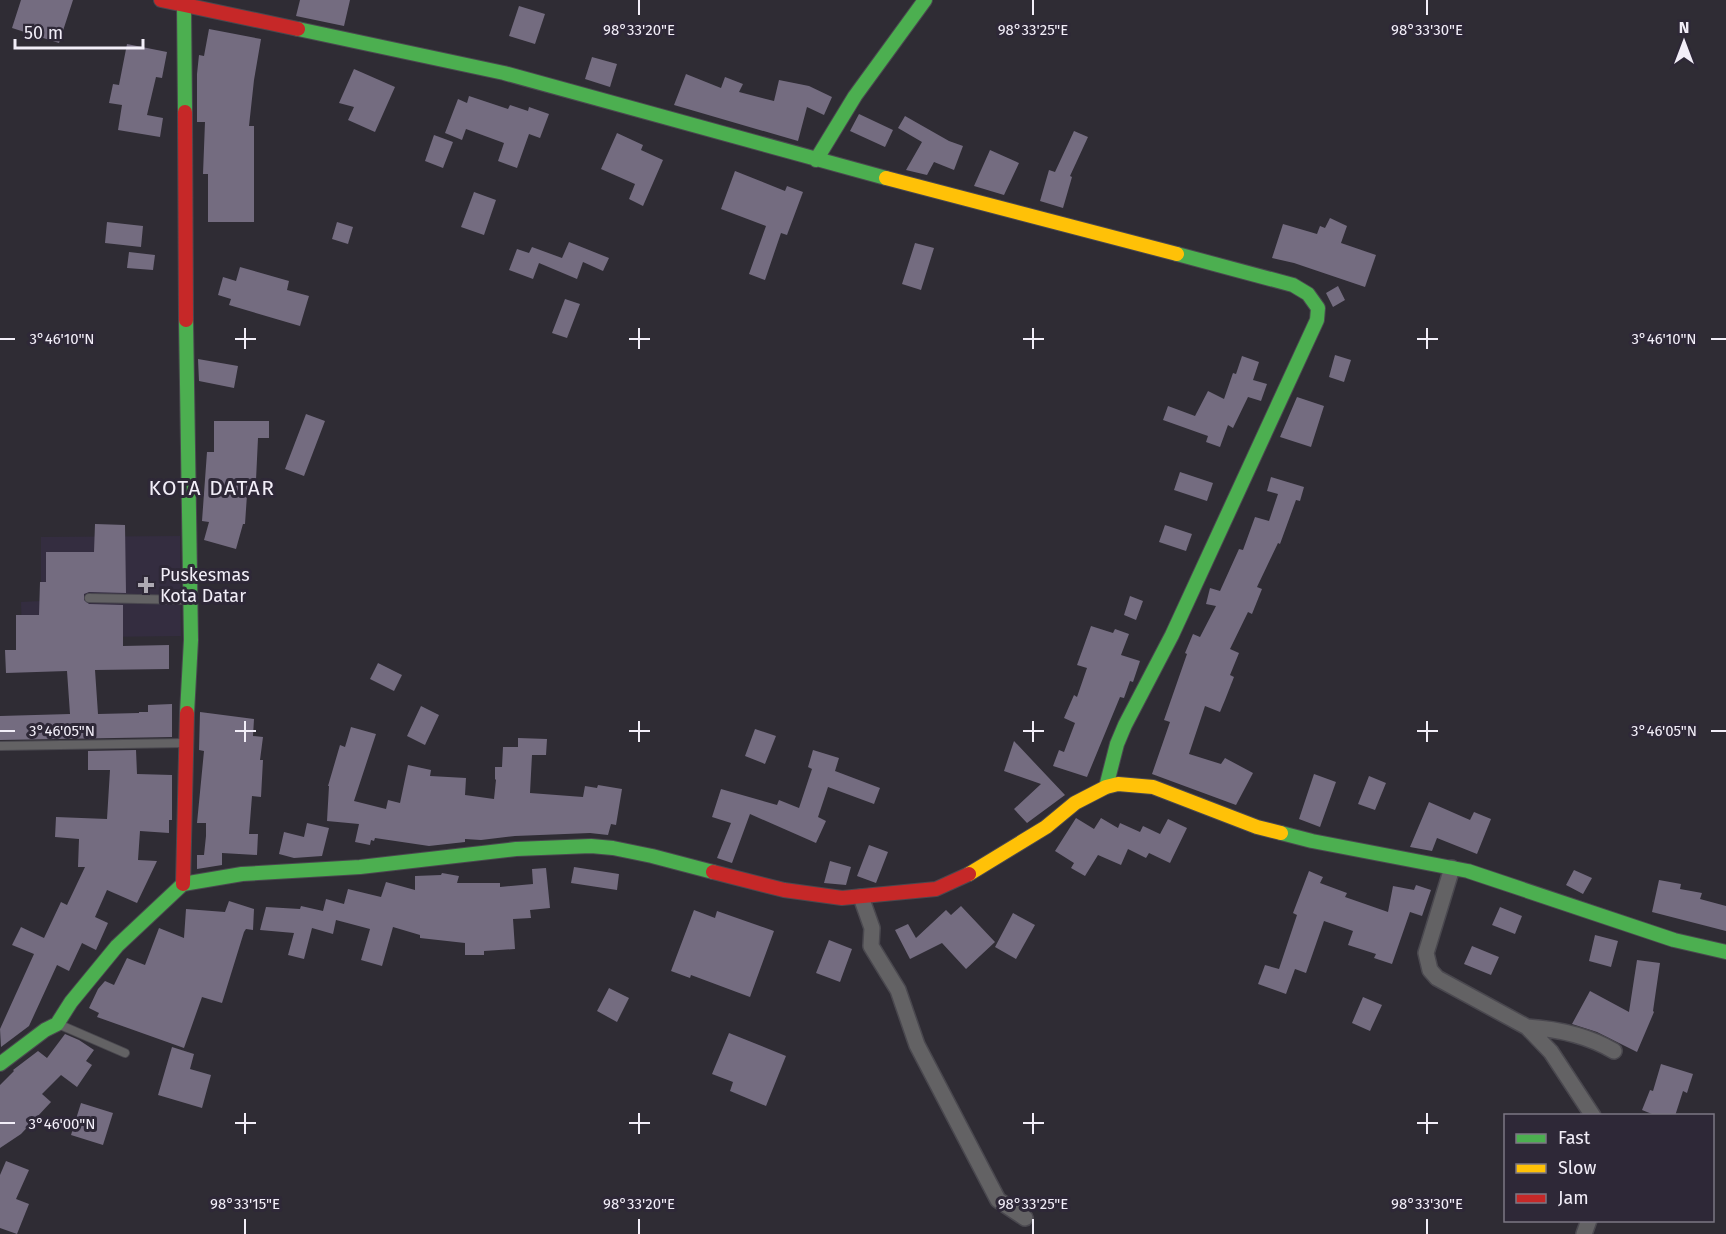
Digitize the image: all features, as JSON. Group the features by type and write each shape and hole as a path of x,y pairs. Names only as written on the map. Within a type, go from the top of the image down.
{"street":[{"path":"161,0 504,74 658,114 816,160 1056,221 1293,285 1308,294 1318,308 1317,320 1311,336 1172,635 1125,724 1117,744 1106,787"},
{"path":"816,160 855,96 925,0"},
{"path":"183,884 186,743 192,640 185,340 184,6"},
{"path":"0,1064 45,1030 57,1024 71,1002 117,946 183,884 242,874 360,867 516,849 591,846 652,856 784,890 842,898 936,889 968,874 1046,827 1075,803 1106,787 1118,784 1141,784 1257,827 1312,841 1468,871 1674,940 1726,952"},
{"path":"1452,868 1426,953 1430,970 1437,978 1527,1027 1551,1052 1592,1114"},
{"path":"861,897 872,928 871,946 898,990 917,1045 998,1200 1025,1218"},
{"path":"1527,1027 1552,1029 1587,1037 1614,1051"}],"lane":[{"path":"89,598 190,600"},
{"path":"0,746 186,743"},
{"path":"57,1024 125,1053"}],"shaded area":[{"path":"180,536 181,636 22,638 21,602 41,601 41,537"}],"building":[{"path":"21,0 73,0 59,43 12,28"},
{"path":"300,0 350,0 344,26 296,16"},
{"path":"519,6 545,14 535,44 509,36"},
{"path":"209,29 261,39 249,126 254,126 254,222 208,222 208,174 203,174 205,122 197,122 197,74 199,55 204,56"},
{"path":"127,44 167,52 162,78 156,77 147,115 163,118 160,137 118,130 122,105 109,103 113,84 119,85"},
{"path":"592,57 617,64 610,87 585,79"},
{"path":"354,69 395,87 375,132 348,120 354,107 339,103"},
{"path":"686,74 721,88 725,77 743,84 739,92 774,101 779,80 809,86 832,97 824,115 807,107 798,141 674,105"},
{"path":"469,96 508,109 510,105 528,111 529,107 549,114 540,138 529,134 517,168 498,161 504,143 466,129 462,140 445,133 458,99 467,103"},
{"path":"859,114 893,130 885,147 850,131"},
{"path":"905,116 949,141 963,146 954,170 934,162 927,175 906,170 922,142 898,128"},
{"path":"1074,131 1088,137 1070,176 1072,177 1063,208 1040,201 1049,170 1055,172"},
{"path":"617,133 643,145 641,150 663,160 643,206 629,199 635,184 601,169"},
{"path":"434,135 453,142 443,168 425,161"},
{"path":"990,150 1019,163 1004,195 974,186"},
{"path":"735,171 785,191 787,186 803,192 787,235 781,233 765,280 749,274 766,226 721,209"},
{"path":"474,192 496,200 484,235 461,227"},
{"path":"1330,218 1347,226 1341,243 1376,255 1365,287 1272,258 1283,224 1317,234 1320,226 1325,228"},
{"path":"107,222 143,226 141,247 105,243"},
{"path":"337,222 353,227 348,244 332,239"},
{"path":"569,242 609,258 603,271 583,262 577,279 539,263 533,279 509,270 517,249 529,253 532,247 562,258"},
{"path":"915,243 934,248 921,290 902,284"},
{"path":"129,252 155,255 153,270 127,268"},
{"path":"240,267 289,281 287,290 309,296 300,326 229,305 231,299 218,295 223,277 236,281"},
{"path":"1338,286 1345,300 1333,307 1326,293"},
{"path":"565,299 580,304 567,338 552,333"},
{"path":"1335,355 1351,360 1344,382 1329,377"},
{"path":"1242,356 1259,362 1253,380 1267,384 1261,401 1248,397 1233,428 1228,425 1220,447 1206,442 1208,436 1163,420 1168,406 1195,416 1208,391 1224,399"},
{"path":"198,359 238,366 234,388 199,381"},
{"path":"1297,397 1324,406 1311,447 1280,437"},
{"path":"306,414 325,421 304,476 285,469"},
{"path":"214,421 269,421 269,438 258,438 256,480 248,480 245,524 243,524 236,549 204,540 209,522 202,521 207,452 214,452"},
{"path":"1180,472 1213,483 1207,501 1174,490"},
{"path":"1271,477 1304,487 1300,501 1296,500 1280,544 1278,543 1257,587 1262,589 1252,614 1248,612 1230,649 1239,653 1230,675 1234,677 1220,712 1205,706 1189,754 1221,764 1225,758 1253,773 1236,805 1152,774 1170,722 1164,720 1187,654 1185,653 1193,634 1200,637 1216,606 1206,604 1210,588 1220,591 1239,549 1243,550 1255,517 1269,521 1278,494 1267,491"},
{"path":"95,524 125,525 126,593 89,592 84,594 84,600 89,604 123,605 123,646 169,645 169,669 95,670 98,714 148,712 148,705 172,704 172,737 0,740 0,716 70,714 67,671 6,673 5,650 16,650 16,615 39,615 40,582 46,582 46,552 94,552"},
{"path":"1165,525 1192,534 1186,551 1159,542"},
{"path":"1130,596 1143,601 1136,620 1124,615"},
{"path":"1091,626 1113,633 1115,629 1129,634 1121,655 1140,661 1133,682 1130,681 1124,698 1120,697 1087,777 1053,766 1059,750 1064,752 1075,723 1064,718 1074,695 1077,697 1087,668 1077,665"},
{"path":"378,663 402,675 394,691 370,679"},
{"path":"421,706 439,715 425,745 407,736"},
{"path":"200,712 254,719 253,736 263,737 260,760 263,760 261,797 252,796 249,834 258,834 257,855 222,853 222,865 197,869 197,855 204,855 206,836 206,823 197,823 204,751 199,750"},
{"path":"351,727 376,734 354,801 386,809 388,800 400,803 408,765 431,770 430,776 466,778 465,795 494,799 495,767 502,767 503,747 518,747 518,738 547,739 546,755 532,755 530,793 583,797 585,786 597,788 598,785 622,789 616,825 611,824 608,835 590,833 465,839 465,842 429,846 375,838 374,841 371,840 370,845 355,842 359,824 327,821 328,786 340,745 345,747"},
{"path":"755,729 776,736 765,764 745,756"},
{"path":"1014,741 1065,795 1027,823 1014,809 1041,784 1004,771"},
{"path":"136,750 137,774 172,775 172,820 169,820 169,833 140,831 138,860 157,861 137,903 107,890 95,917 108,923 96,950 82,943 69,971 57,965 29,1026 1,1047 0,1029 34,954 12,945 21,927 44,938 61,902 67,905 85,867 78,867 79,839 55,837 56,817 107,819 110,770 88,770 88,751"},
{"path":"813,750 839,758 835,771 880,788 874,804 828,787 818,817 826,821 816,843 750,814 732,863 717,858 731,823 712,817 721,789 777,805 779,800 799,808 812,769 808,767"},
{"path":"1314,774 1336,782 1320,827 1299,819"},
{"path":"1369,776 1386,783 1375,810 1358,804"},
{"path":"1429,802 1470,820 1474,812 1491,819 1477,854 1437,838 1432,851 1410,847"},
{"path":"1076,818 1094,829 1101,818 1118,828 1120,823 1140,832 1143,826 1160,834 1168,819 1187,828 1170,863 1149,853 1146,858 1128,849 1121,865 1098,855 1085,876 1071,868 1074,863 1055,851"},
{"path":"307,823 329,828 322,856 294,858 279,854 284,832 304,837"},
{"path":"869,845 888,852 876,883 857,876"},
{"path":"830,861 851,867 846,885 824,883"},
{"path":"574,867 619,874 617,890 571,883"},
{"path":"546,868 550,908 530,910 531,918 513,919 515,949 484,951 484,955 465,955 465,943 420,938 420,935 393,927 382,966 361,960 370,929 336,920 333,934 312,928 304,959 288,955 294,933 260,930 266,907 300,909 301,906 323,911 326,899 344,904 348,889 381,897 386,882 415,890 415,876 441,875 442,873 459,876 457,883 500,883 500,887 533,884 532,869"},
{"path":"1574,870 1592,878 1583,894 1566,885"},
{"path":"1309,871 1323,877 1320,883 1347,893 1345,897 1388,912 1393,886 1414,890 1416,885 1431,890 1422,916 1410,912 1392,964 1374,958 1376,954 1348,945 1353,931 1324,921 1306,973 1295,969 1286,994 1258,984 1265,965 1279,969 1297,915 1293,913"},
{"path":"1659,880 1681,884 1680,889 1702,893 1700,899 1726,906 1726,931 1652,912"},
{"path":"229,901 254,909 253,930 246,929 244,932 222,1003 202,997 184,1048 97,1017 99,1013 89,1008 98,989 105,981 114,985 127,958 145,965 159,928 184,938 186,909 225,912"},
{"path":"961,906 995,942 966,969 942,943 910,959 895,930 908,924 916,938 946,910 951,915"},
{"path":"1500,907 1522,916 1515,934 1492,925"},
{"path":"694,910 715,918 717,911 774,931 750,997 691,975 690,978 671,971"},
{"path":"1013,913 1035,925 1016,959 995,947"},
{"path":"1595,935 1618,941 1611,967 1589,961"},
{"path":"829,940 852,949 840,982 816,973"},
{"path":"1472,946 1499,957 1491,975 1464,964"},
{"path":"1637,960 1660,963 1654,1012 1637,1052 1597,1032 1572,1024 1590,991 1629,1012"},
{"path":"609,988 629,998 617,1022 597,1011"},
{"path":"1363,997 1382,1005 1370,1031 1352,1023"},
{"path":"729,1033 786,1056 766,1106 730,1091 733,1082 712,1074"},
{"path":"65,1034 94,1050 86,1061 92,1065 77,1087 61,1075 42,1094 51,1102 21,1134 0,1148 0,1085 13,1070 38,1051 47,1058"},
{"path":"172,1047 194,1054 190,1069 211,1075 202,1108 158,1095"},
{"path":"1661,1064 1693,1074 1687,1093 1683,1091 1676,1114 1652,1114 1642,1110 1650,1090 1653,1091"},
{"path":"81,1103 113,1113 103,1145 71,1135"},
{"path":"6,1161 29,1170 16,1199 29,1204 17,1234 0,1228 0,1175"}],"traffic: fast":[{"path":"816,160 855,96 925,0"},
{"path":"184,6 185,112"},
{"path":"298,29 504,73 886,178"},
{"path":"1106,787 1117,744 1125,725 1172,635 1317,320 1318,308 1308,294 1293,285 1177,254"},
{"path":"186,320 191,640 187,713"},
{"path":"1281,833 1468,871 1674,940 1726,952"},
{"path":"0,1064 45,1030 57,1024 71,1002 117,946 183,884 242,874 360,867 516,849 591,846 652,856 713,872"}],"traffic: slow":[{"path":"886,178 1177,254"},
{"path":"969,874 1046,827 1075,803 1106,787 1118,784 1153,787 1257,827 1281,833"}],"traffic: jam":[{"path":"161,0 298,29"},
{"path":"185,112 186,320"},
{"path":"183,884 187,713"},
{"path":"713,872 784,890 842,898 936,889 969,874"}],"place":[{"name":"Puskesmas Kota Datar","path":"146,585"}],"district":[{"name":"KOTA DATAR","path":"212,488"}]}
